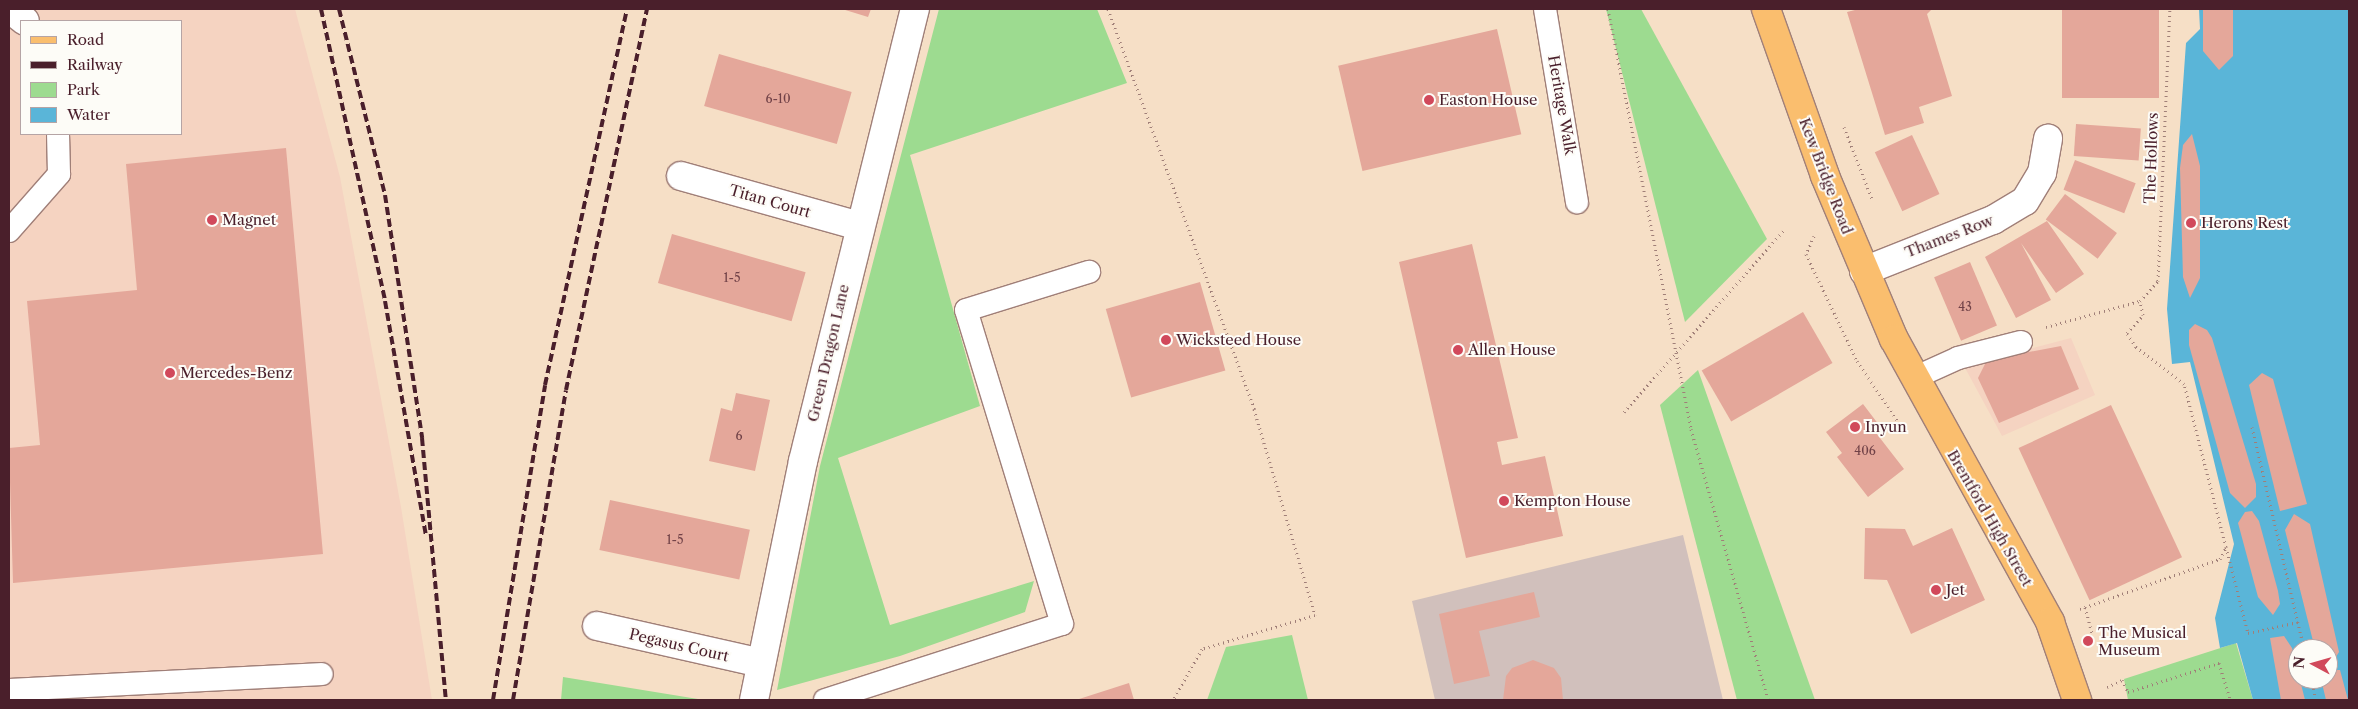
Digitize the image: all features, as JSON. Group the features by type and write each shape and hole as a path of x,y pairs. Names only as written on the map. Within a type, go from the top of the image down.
{"main road":[{"name":"Kew Bridge Road","path":"1766,9 1822,168 1894,339"},
{"name":"Brentford High Street","path":"1894,339 2050,622 2077,700"}],"street":[{"path":"10,9 24,20"},
{"name":"Green Dragon Lane","path":"754,700 803,461 859,226 915,9"},
{"name":"Thames Row","path":"1864,271 1994,220 2025,201 2042,173 2048,139"},
{"name":"Titan Court","path":"681,176 859,226"},
{"name":"Pegasus Court","path":"598,626 761,663"}],"lane":[{"name":"Heritage Walk","path":"1545,9 1577,202"},
{"path":"9,231 59,174 58,135"},
{"path":"825,700 1062,624 966,310 1089,272"},
{"path":"1914,378 1958,358 2021,342"},
{"path":"9,690 322,674"}],"path":[{"path":"1108,9 1254,409 1315,615 1202,649 1174,700"},
{"path":"1608,9 1691,429 1768,700"},
{"name":"The Hollows","path":"2140,301 2158,281 2170,9"},
{"path":"1624,412 1676,348 1785,229"},
{"path":"1811,242 1806,254 1857,360"},
{"path":"2065,323 2140,301 2143,316 2127,333 2136,347 2184,384 2248,633 2298,622"},
{"path":"2252,427 2302,639"},
{"path":"2085,607 2220,559 2226,547"},
{"path":"2107,687 2122,680 2128,692 2219,663 2230,700"}],"shaded area":[{"path":"9,9 295,9 340,177 401,507 432,700 9,700"},
{"path":"2071,338 2095,395 2002,436 1964,366"},
{"path":"1683,535 1723,700 1435,700 1412,601"}],"green space":[{"path":"939,9 1097,9 1127,83 910,155 980,406 838,458 890,625 1034,581 1025,612 900,656 777,690 820,466"},
{"path":"1606,9 1641,9 1767,239 1685,322"},
{"path":"1698,370 1815,700 1737,700 1660,405"},
{"path":"1292,635 1308,700 1207,700 1226,647"},
{"path":"2236,643 2253,700 2128,700 2124,679"},
{"path":"563,677 704,700 561,700"}],"water":[{"path":"2199,9 2349,9 2349,700 2253,700 2237,643 2220,648 2215,618 2234,544 2190,362 2172,364 2167,309 2186,43 2200,29"}],"building":[{"path":"842,9 871,9 868,17"},
{"path":"1859,9 1932,9 1927,14 1952,96 1919,107 1924,123 1885,135 1847,12"},
{"path":"2062,9 2159,9 2159,98 2062,98"},
{"path":"2203,9 2233,9 2233,56 2219,70 2203,51"},
{"name":"Easton House","path":"1497,29 1521,134 1362,171 1338,66"},
{"path":"719,54 852,92 837,144 704,106"},
{"path":"2076,124 2141,129 2139,160 2074,156"},
{"name":"Herons Rest","path":"2192,134 2200,166 2200,278 2190,298 2183,277 2180,168 2183,145"},
{"path":"1912,135 1939,194 1902,211 1875,152"},
{"name":"Mercedes-Benz","path":"286,148 323,554 13,583 9,448 40,445 27,301 137,290 126,164"},
{"path":"2075,160 2136,183 2124,213 2064,190"},
{"path":"2065,194 2117,233 2098,259 2046,220"},
{"path":"2047,221 2084,274 2056,293 2021,243 2051,300 2016,318 1985,257"},
{"path":"672,234 806,272 792,321 658,283"},
{"name":"Allen House","path":"1472,244 1518,438 1497,442 1502,465 1545,456 1563,536 1466,558 1399,262"},
{"path":"1970,262 1997,326 1961,341 1934,277"},
{"name":"Wicksteed House","path":"1200,282 1225,370 1131,397 1106,309"},
{"path":"1803,312 1832,363 1731,422 1702,370"},
{"path":"2195,324 2207,330 2212,338 2256,484 2256,497 2245,508 2230,493 2189,345 2189,330"},
{"path":"2061,346 2079,389 1999,423 1978,378 1987,360"},
{"path":"2262,373 2273,379 2307,504 2280,511 2249,385"},
{"path":"736,393 770,400 755,471 709,461 721,408 732,411"},
{"path":"1863,404 1879,425 1873,429 1904,469 1868,497 1837,457 1842,453 1826,432"},
{"path":"2111,405 2182,557 2090,600 2019,448"},
{"path":"610,500 750,530 739,580 599,550"},
{"path":"2252,511 2259,521 2278,591 2280,604 2273,615 2258,597 2238,523 2245,512"},
{"path":"2294,514 2310,524 2336,639 2312,639 2285,530"},
{"name":"Jet","path":"1865,528 1905,529 1913,546 1952,528 1985,600 1911,634 1887,580 1864,579"},
{"path":"1534,592 1540,617 1479,631 1490,676 1454,684 1439,614"},
{"path":"2284,636 2288,642 2288,689 2302,689 2305,700 2281,700 2270,638"},
{"path":"1533,660 1554,668 1561,678 1563,700 1503,700 1506,676 1512,668"},
{"path":"2338,670 2340,670 2348,700 2326,700 2323,689 2338,689"},
{"path":"1129,683 1134,700 1076,700"}],"railway":[{"path":"321,9 385,301 426,535"},
{"path":"339,9 385,195 422,438 446,700"},
{"path":"493,700 545,385 627,9"},
{"path":"513,700 566,390 647,9"}],"place":[{"name":"Easton House","path":"1429,100"},
{"name":"Magnet","path":"212,220"},
{"name":"Herons Rest","path":"2191,223"},
{"name":"Wicksteed House","path":"1166,340"},
{"name":"Allen House","path":"1458,350"},
{"name":"Mercedes-Benz","path":"170,373"},
{"name":"Inyun","path":"1855,427"},
{"name":"Kempton House","path":"1504,501"},
{"name":"Jet","path":"1936,590"},
{"name":"The Musical Museum","path":"2088,641"}]}
